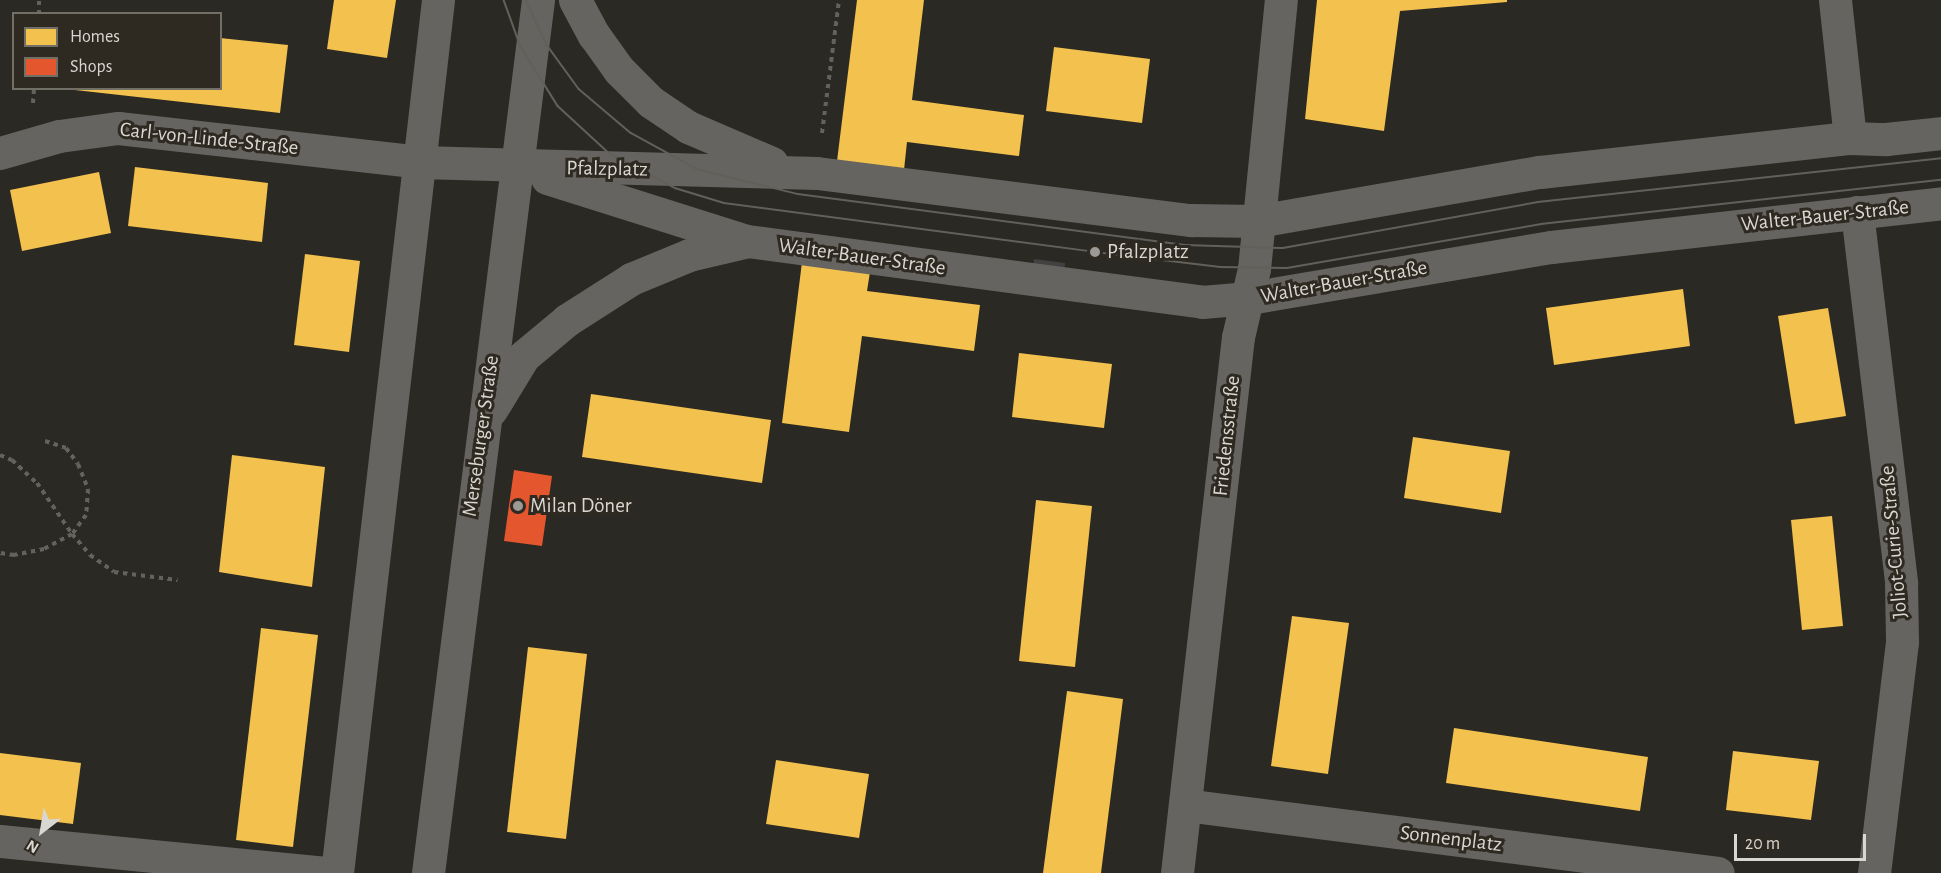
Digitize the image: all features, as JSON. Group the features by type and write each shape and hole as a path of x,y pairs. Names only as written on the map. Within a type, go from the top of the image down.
{"street":[{"path":"337,873 438,0"},
{"name":"Merseburger Straße","path":"428,873 538,0"},
{"path":"575,0 594,35 619,69 651,102 722,143 766,162 817,173 1191,220 1258,221 1539,172 1850,138 1886,139 1941,133"},
{"name":"Friedensstraße","path":"1177,873 1238,336 1249,298 1281,0"},
{"path":"1835,0 1850,138"},
{"name":"Carl-von-Linde-Straße","path":"0,153 59,136 118,128 420,162"},
{"name":"Pfalzplatz","path":"420,162 517,167 817,173"},
{"name":"Pfalzplatz","path":"517,167 658,216 747,241"},
{"name":"Walter-Bauer-Straße","path":"747,241 1146,297 1202,302 1249,298 1551,247 1941,203"},
{"name":"Joliot-Curie-Straße","path":"1857,212 1901,583 1901,652 1874,873"},
{"path":"484,422 524,356 567,320 631,279 689,255 747,241"},
{"name":"Sonnenplatz","path":"1185,805 1718,873"},
{"path":"0,841 328,873"}],"path":[{"path":"817,173 839,0"},
{"path":"0,553 14,555 44,549 72,534 86,515 88,489 78,464 66,448 45,441"},
{"path":"0,455 12,460 37,483 72,534 90,555 114,572 177,580"}],"building: Homes":[{"path":"334,0 396,0 387,58 327,49"},
{"path":"857,0 924,0 912,100 1024,115 1019,156 907,142 904,170 837,161"},
{"path":"1317,0 1507,0 1507,2 1400,11 1384,131 1305,119"},
{"path":"222,38 288,45 280,113 75,90 222,90"},
{"path":"1054,47 1150,59 1142,123 1046,111"},
{"path":"135,167 268,183 262,242 128,226"},
{"path":"99,172 111,233 22,251 10,190"},
{"path":"305,254 360,261 349,352 294,345"},
{"path":"802,262 870,272 867,291 980,305 974,351 862,336 849,432 782,423"},
{"path":"1683,289 1690,346 1554,365 1546,308"},
{"path":"1828,308 1846,416 1795,424 1778,316"},
{"path":"1019,353 1112,364 1104,428 1012,417"},
{"path":"591,394 771,420 762,483 582,457"},
{"path":"1413,437 1510,451 1501,513 1404,498"},
{"path":"232,455 325,467 312,587 219,572"},
{"path":"1036,500 1092,506 1075,667 1019,661"},
{"path":"1832,516 1843,626 1802,630 1791,520"},
{"path":"1292,616 1349,623 1328,774 1271,766"},
{"path":"261,628 318,635 293,847 236,840"},
{"path":"528,647 587,654 566,839 507,832"},
{"path":"1067,691 1123,699 1101,873 1043,873"},
{"path":"1454,728 1648,757 1640,811 1446,783"},
{"path":"1733,751 1819,761 1811,820 1726,810"},
{"path":"0,753 81,763 73,824 0,815"},
{"path":"776,760 869,774 859,838 766,824"}],"building: Shops":[{"path":"514,470 552,476 542,546 504,541"}],"building: Other":[{"path":"1034,259 1065,263 1064,271 1033,267"}],"tram line":[{"path":"504,0 521,47 558,106 609,153 675,188 724,203 1095,252 1220,267 1287,268 1541,224 1941,180"},
{"path":"526,0 547,45 579,89 631,133 697,169 798,194 1185,245 1283,248 1538,202 1941,158"}],"place":[{"name":"Pfalzplatz","path":"1095,252"},
{"name":"Milan Döner","path":"518,506"}]}
